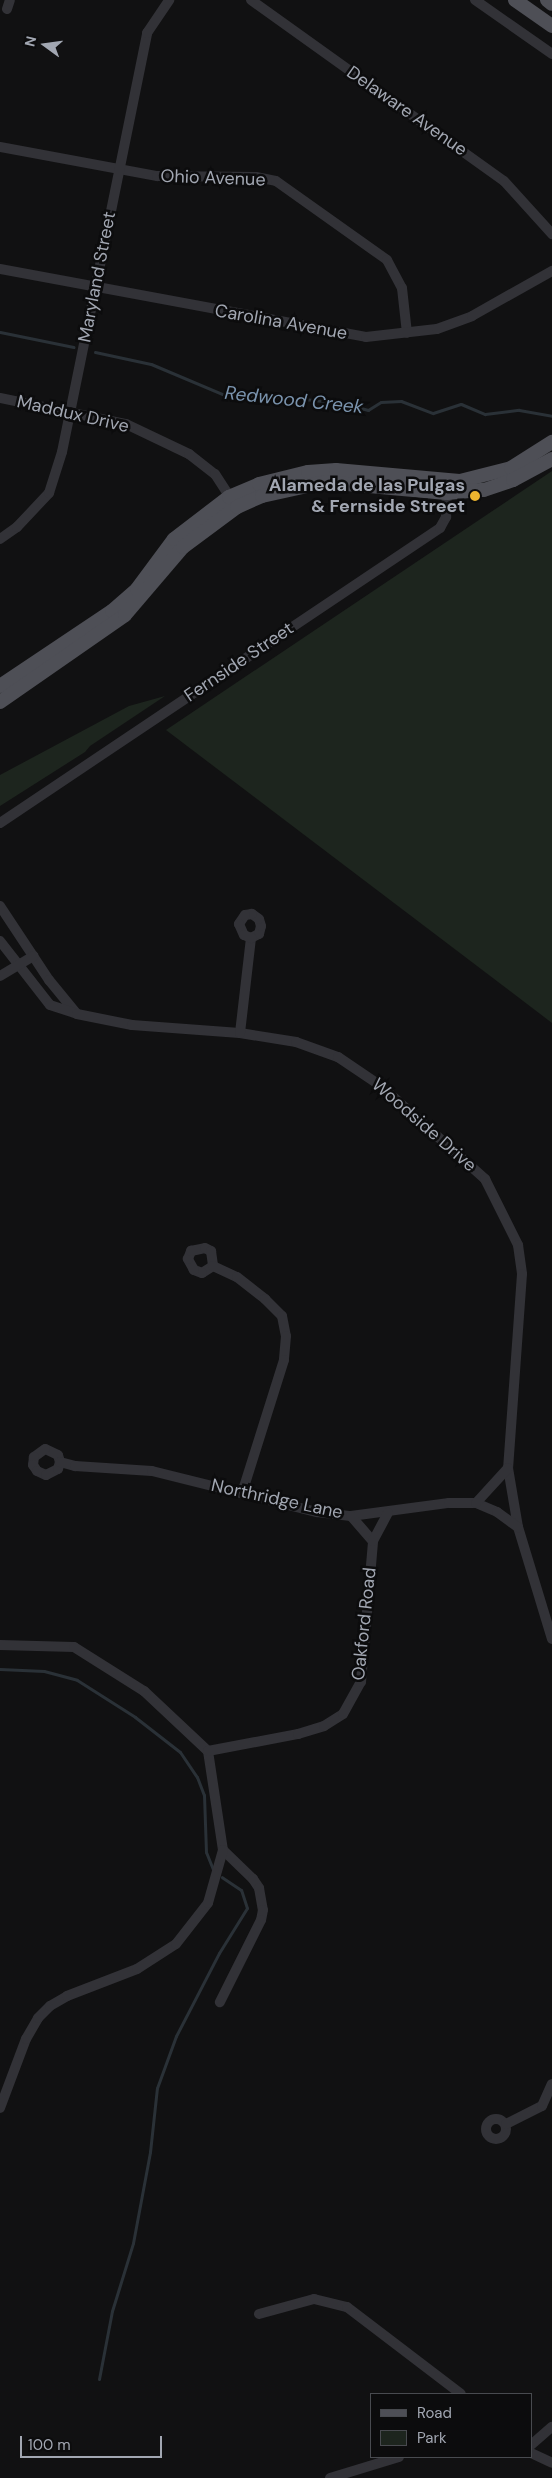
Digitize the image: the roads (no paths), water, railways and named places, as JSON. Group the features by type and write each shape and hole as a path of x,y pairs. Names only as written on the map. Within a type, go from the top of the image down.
{"main road":[{"path":"515,0 552,26"},
{"path":"547,0 552,4"},
{"path":"447,487 502,472 552,442"},
{"path":"0,686 112,611 137,589 174,539 258,484 308,472 336,470 447,487 484,490 503,484 552,459"},
{"path":"0,702 125,616 183,547 233,502"}],"street":[{"name":"Maryland Street","path":"0,539 17,527 49,493 72,410 94,288 147,33 169,0"},
{"name":"Delaware Avenue","path":"251,0 504,181 552,234"},
{"path":"475,0 552,54"},
{"name":"Ohio Avenue","path":"0,147 157,176 256,177 288,187 387,260 402,288 407,333"},
{"name":"Carolina Avenue","path":"0,269 322,330 366,336 436,329 472,316 552,271"},
{"name":"Maddux Drive","path":"0,398 72,410 126,424 189,454 214,474 233,502"},
{"name":"Fernside Street","path":"0,823 440,528 446,516 447,487"},
{"path":"0,906 33,956 76,1014"},
{"path":"240,1033 251,938"},
{"name":"Woodside Drive","path":"0,941 16,966 50,1005 76,1014 132,1025 240,1033 296,1042 338,1057 360,1070 458,1152 485,1179 518,1245 522,1274 508,1468 518,1527 552,1639"},
{"path":"0,976 33,956"},
{"path":"213,1266 237,1278 265,1299 282,1316 286,1336 284,1360 242,1493"},
{"name":"Northridge Lane","path":"60,1462 75,1466 152,1471 317,1512 351,1516 388,1513 449,1503 476,1504 497,1512 518,1527"},
{"path":"476,1504 508,1468"},
{"name":"Oakford Road","path":"208,1751 298,1734 324,1726 342,1714 361,1682 373,1541 388,1513"},
{"path":"351,1516 373,1541"},
{"path":"0,1645 74,1647 144,1691 208,1751 223,1850 208,1903 176,1944 137,1969 67,1996 50,2006 38,2018 26,2039 0,2108"},
{"path":"220,2002 261,1920 263,1910 259,1888 254,1879 223,1850"},
{"path":"506,2124 542,2106 552,2084"},
{"path":"260,2314 314,2299 347,2307 460,2393"},
{"path":"532,2444 552,2427"},
{"path":"532,2453 552,2463"},
{"path":"330,2478 396,2458"}],"waterway":[{"name":"Redwood Creek","path":"0,332 73,347"},
{"name":"Redwood Creek","path":"95,352 151,364 227,396 285,397 342,403 368,410 381,402 401,401 433,413 461,404 485,414 519,410 552,416"},
{"path":"0,1669 44,1671 77,1680 135,1717 180,1752 197,1777 204,1795 206,1852 213,1869"},
{"path":"99,2379 112,2311 133,2243 150,2152 157,2088 176,2036 219,1953 247,1908 241,1890 222,1877"}],"place":[{"name":"Alameda de las Pulgas & Fernside Street","path":"475,496"}]}
